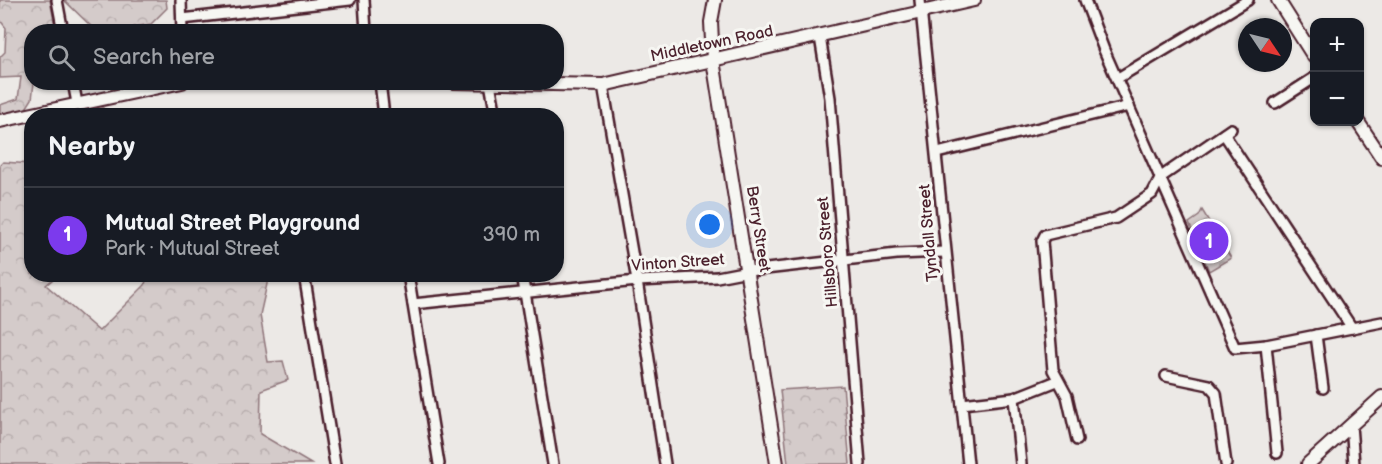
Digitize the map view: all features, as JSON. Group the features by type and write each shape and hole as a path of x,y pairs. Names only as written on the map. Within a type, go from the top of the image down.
{"street":[{"path":"57,0 62,24"},
{"path":"181,0 182,24"},
{"path":"182,19 350,0"},
{"path":"364,0 366,24"},
{"name":"Berry Street","path":"714,0 711,22 713,60 777,464"},
{"name":"Tyndall Street","path":"920,0 937,153 944,252 968,464"},
{"name":"Middletown Road","path":"564,85 603,86 820,38 974,0"},
{"path":"1085,0 1235,348 1266,345 1382,322"},
{"path":"1118,78 1248,0"},
{"path":"1278,0 1310,51"},
{"name":"Hillsboro Street","path":"820,38 831,98 860,464"},
{"path":"1275,103 1310,81"},
{"path":"603,86 638,281 665,464"},
{"path":"75,90 77,103"},
{"path":"56,108 142,90"},
{"path":"381,90 383,108"},
{"path":"490,90 494,108"},
{"path":"937,153 1129,106"},
{"path":"0,121 24,115"},
{"path":"1361,126 1382,158"},
{"path":"1077,440 1067,396 1053,370 1042,241 1045,235 1116,218 1152,194 1161,177 1228,131 1352,328"},
{"name":"Vinton Street","path":"413,304 638,281 717,277 748,271 843,260 944,252"},
{"path":"305,282 335,464"},
{"path":"409,282 439,464"},
{"path":"523,282 553,464"},
{"path":"1316,335 1323,388"},
{"path":"1266,345 1277,453"},
{"path":"1166,376 1209,385 1216,393 1226,464"},
{"path":"962,404 1014,398 1057,381"},
{"path":"1308,464 1382,397"},
{"path":"1014,398 1021,464"},
{"path":"1351,425 1354,464"}],"green space":[{"path":"0,0 50,0 55,24 24,24 24,90 33,90 32,99 24,110 0,115 0,105 18,99 21,77 0,78 0,57 5,52 6,28 0,20"},
{"path":"64,0 166,0 167,8 151,24 89,24"},
{"path":"3,162 24,164 24,282 50,282 46,285 99,331 146,282 267,282 260,315 268,362 283,361 288,380 261,390 260,434 311,464 0,464 0,165"},
{"path":"1202,210 1231,258 1209,271 1189,223 1199,216"},
{"path":"843,386 850,464 788,464 780,390"}],"place":[{"name":"Mutual Street Playground","path":"1209,241"}]}
